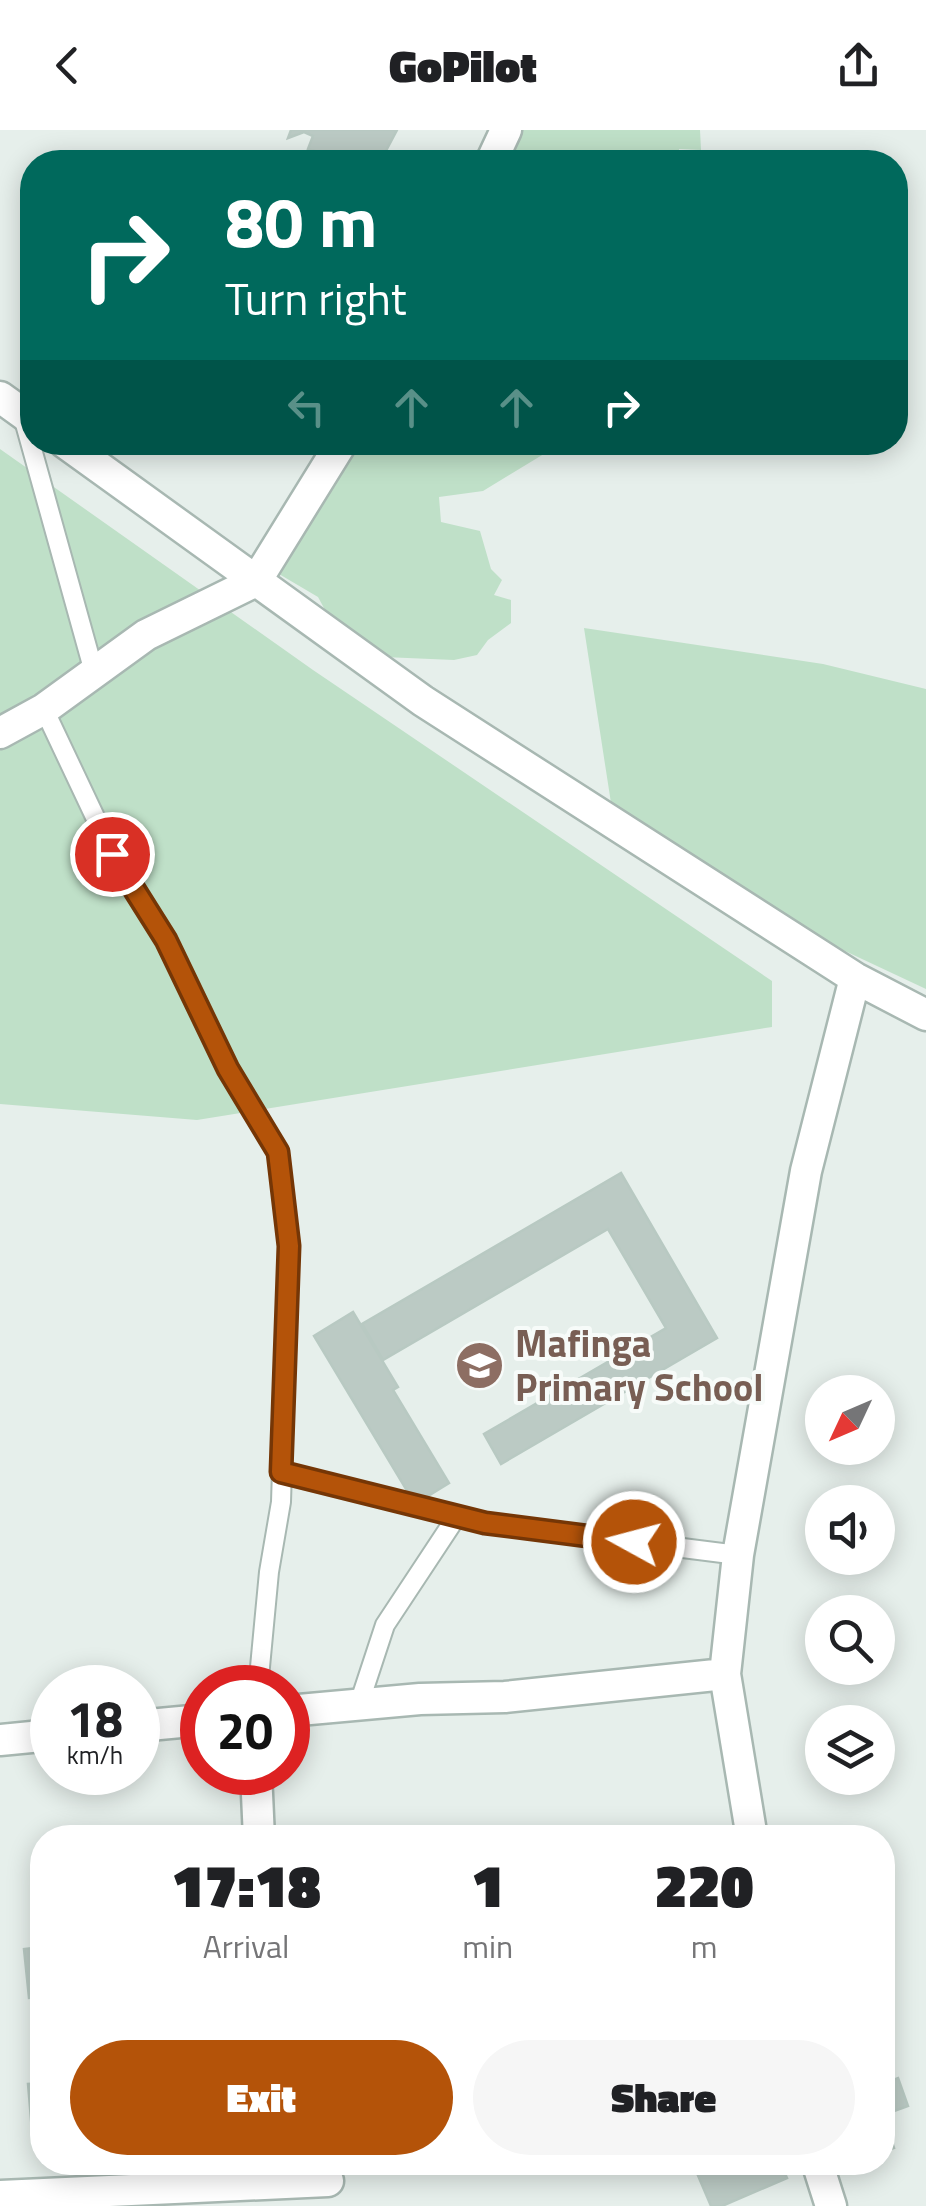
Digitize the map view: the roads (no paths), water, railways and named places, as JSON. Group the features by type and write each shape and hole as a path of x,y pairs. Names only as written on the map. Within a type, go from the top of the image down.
{"street":[{"path":"82,455 422,702 856,978 926,1016"},
{"path":"0,733 44,709 146,635 256,581 334,455"},
{"path":"750,1825 724,1674 738,1555 806,1171 856,978"},
{"path":"310,1709 505,1697 724,1674"},
{"path":"0,1740 30,1737"},
{"path":"257,1795 259,1825"},
{"path":"821,2175 831,2206"},
{"path":"0,2196 249,2195 329,2183"}],"lane":[{"path":"31,455 94,672"},
{"path":"44,709 112,854 166,940 228,1069 278,1152 289,1246 281,1472 260,1665"},
{"path":"281,1472 485,1523 738,1555"},
{"path":"359,1704 386,1626 458,1516"}],"place":[{"name":"Mafinga Primary School","path":"480,1365"}]}
